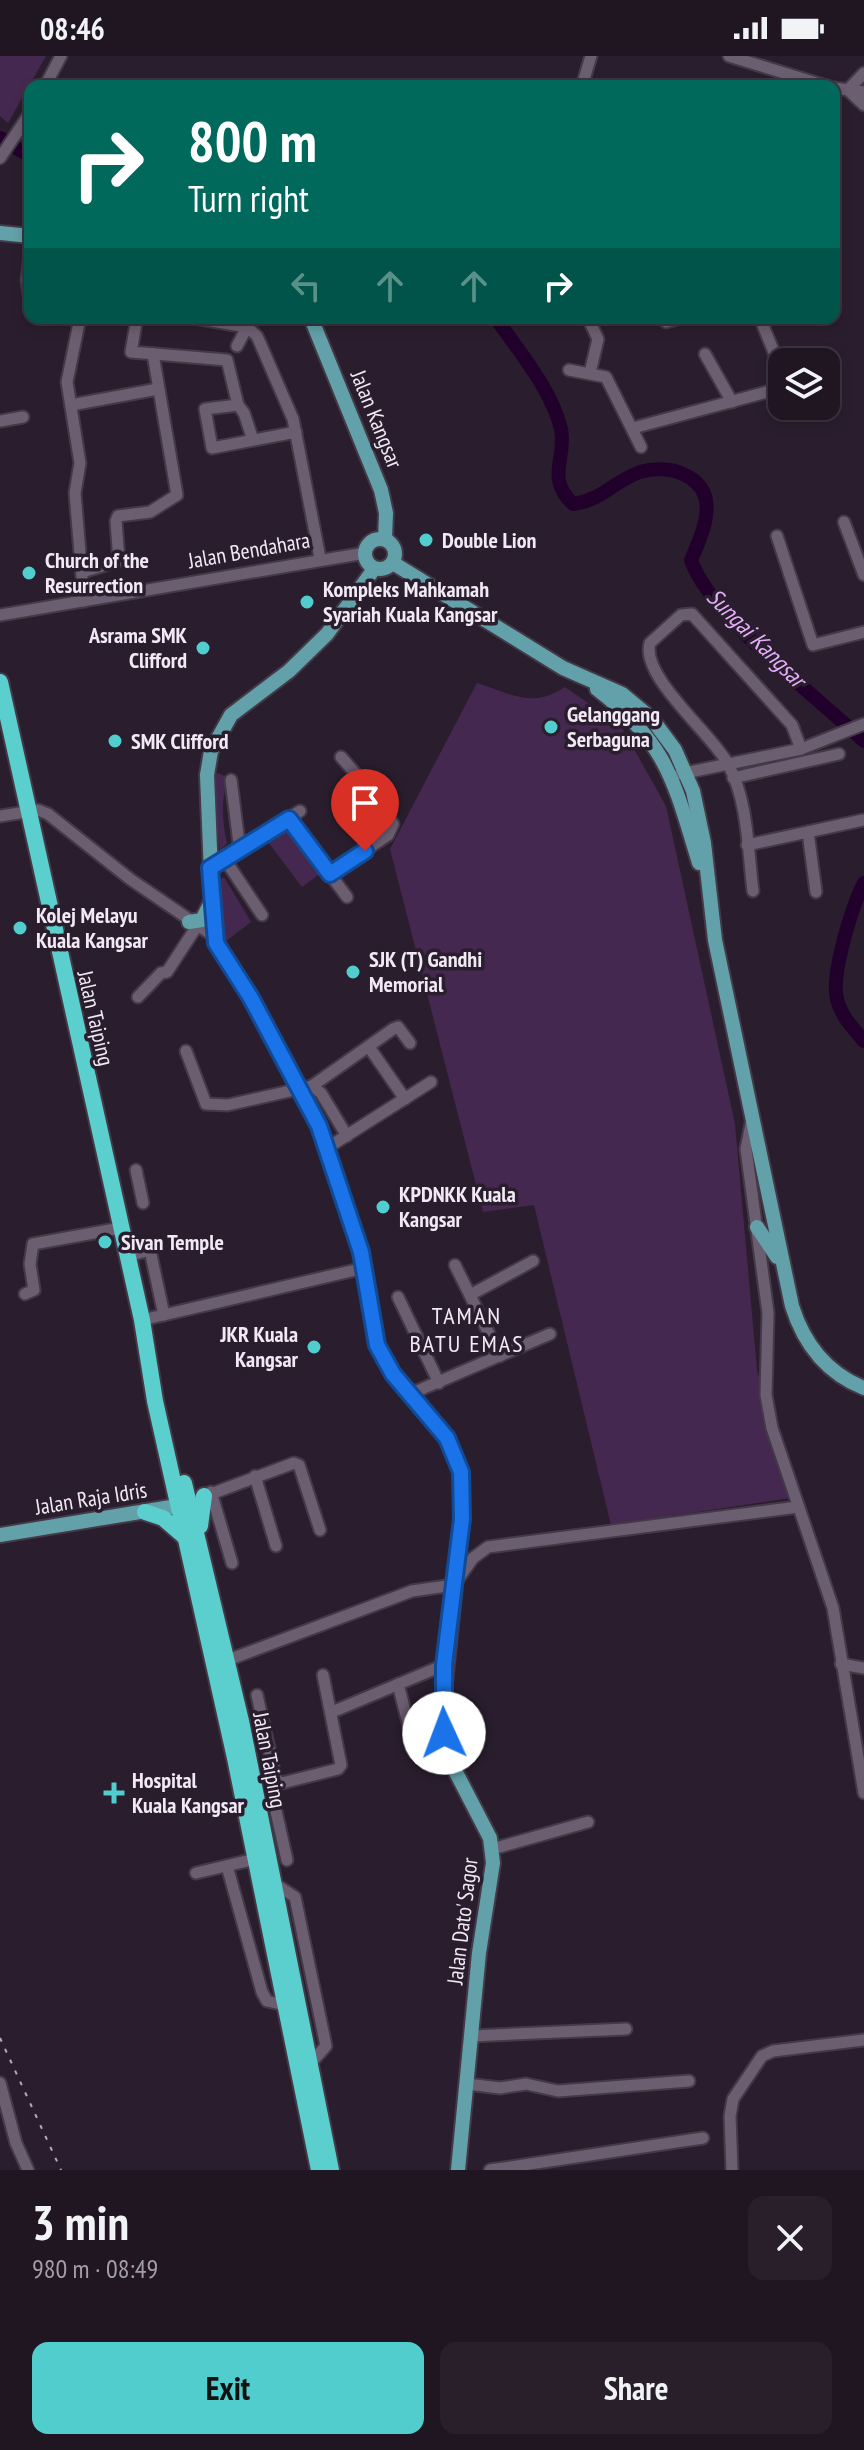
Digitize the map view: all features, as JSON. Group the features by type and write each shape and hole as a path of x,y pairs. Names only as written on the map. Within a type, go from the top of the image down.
{"highway":[{"name":"Jalan Taiping","path":"0,682 142,1320 174,1483 196,1500"},
{"name":"Jalan Taiping","path":"150,1363 196,1500 192,1540 319,2170"},
{"path":"145,1512 166,1499 174,1483"},
{"path":"192,1540 196,1500"},
{"path":"145,1512 163,1518 192,1540"},
{"name":"Jalan Taiping","path":"192,1540 228,1660 331,2170"},
{"path":"235,1758 236,1730 241,1721"}],"main road":[{"path":"0,233 24,235"},
{"name":"Jalan Kangsar","path":"313,324 381,490 386,513 385,539"},
{"path":"385,539 394,549 393,563 384,569 374,569 367,562 365,553 371,541 385,539"},
{"path":"393,563 585,679 622,694 652,719 675,750 678,775 693,791 704,843 706,886 782,1264 798,1325 808,1342 837,1375 864,1388"},
{"name":"Jalan Dato' Sagor","path":"374,569 327,634 289,671 241,706 222,728 211,751 207,775 212,898 206,930 305,1087 364,1268 377,1345 393,1374 447,1438 461,1472 463,1507 444,1665 442,1711 447,1755 490,1838 492,1877 479,1953 458,2170"},
{"path":"206,930 202,920 212,898"},
{"path":"757,1227 782,1264"},
{"name":"Jalan Raja Idris","path":"0,1535 145,1512 196,1500"}],"street":[{"path":"48,80 61,56"},
{"path":"584,80 591,56"},
{"path":"729,56 792,80"},
{"path":"848,90 864,73"},
{"path":"840,89 864,92"},
{"path":"848,90 864,105"},
{"path":"1,156 24,123"},
{"path":"79,324 67,382 79,454 75,493 84,601"},
{"path":"136,324 131,352 227,360 238,405 253,440"},
{"path":"229,324 247,327 257,336 296,432 320,558"},
{"path":"590,373 598,339 591,324"},
{"path":"762,324 772,348"},
{"path":"237,346 247,327"},
{"path":"82,572 119,561 118,516 150,512 177,495 153,354"},
{"path":"705,354 732,402"},
{"path":"569,370 607,378 641,447"},
{"path":"71,405 158,389"},
{"path":"633,428 768,392"},
{"path":"238,405 205,409 212,448 296,432"},
{"path":"0,421 23,417"},
{"path":"844,522 864,575"},
{"path":"777,536 813,645 830,644 864,632"},
{"name":"Jalan Bendahara","path":"0,615 320,558 365,553"},
{"path":"753,891 747,845 728,764 651,662 650,643 685,614 695,616 792,725 801,749"},
{"path":"678,775 801,749 864,724"},
{"path":"733,778 839,754"},
{"path":"330,874 388,835 393,824 377,798 341,757"},
{"path":"231,780 240,851"},
{"path":"0,816 38,810 48,814 206,930 167,972 161,973 138,997"},
{"path":"210,868 226,861 300,811"},
{"path":"289,819 347,897"},
{"path":"747,845 863,820"},
{"path":"808,832 816,892"},
{"path":"226,861 262,915"},
{"path":"186,1051 201,1096 206,1104 214,1107 305,1087 398,1027 410,1043"},
{"path":"369,1047 405,1099"},
{"path":"327,1148 431,1082"},
{"path":"305,1087 321,1093 347,1136"},
{"path":"752,1119 746,1142 768,1313 766,1395 772,1428 833,1608 864,1792"},
{"path":"136,1170 143,1203"},
{"path":"113,1193 140,1188"},
{"path":"25,1294 34,1290 30,1264 33,1244 121,1228"},
{"path":"127,1256 150,1250 164,1315"},
{"path":"470,1295 533,1261"},
{"path":"455,1265 500,1356"},
{"path":"142,1320 364,1268"},
{"path":"398,1297 439,1383"},
{"path":"410,1394 550,1334"},
{"path":"232,1563 196,1500 255,1476 288,1465 299,1465 320,1530"},
{"path":"255,1476 276,1546"},
{"path":"228,1660 412,1591 454,1585 473,1558 488,1547 798,1507"},
{"path":"841,1664 864,1668"},
{"path":"332,1712 444,1665"},
{"path":"257,1695 276,1780 282,1783 338,1769 341,1765 323,1675"},
{"path":"398,1684 413,1742"},
{"path":"241,1721 261,1717"},
{"path":"273,1798 287,1860"},
{"path":"259,1819 277,1815"},
{"path":"492,1849 588,1822"},
{"path":"196,1873 255,1859"},
{"path":"227,1866 262,1992 267,2001 285,2005"},
{"path":"471,2036 626,2029"},
{"path":"732,2170 731,2107 762,2056 773,2051 864,2040"},
{"path":"467,2084 500,2088 526,2084 558,2091 689,2081"},
{"path":"0,2083 16,2143 28,2170"},
{"path":"490,2170 703,2138"}],"shaded area":[{"path":"0,56 46,56 32,80 24,80 24,95 8,123 0,116"},
{"path":"477,683 532,698 553,694 565,687 621,726 666,806 735,1124 757,1370 790,1498 611,1525 534,1205 483,1212 390,849"},
{"path":"217,773 231,778 223,800 227,843 220,851 212,777"},
{"path":"288,827 322,872 302,887 268,842"},
{"path":"224,877 251,922 226,941 218,912 220,880"}],"waterway":[{"name":"Sungai Kangsar","path":"0,138 24,152"},
{"name":"Sungai Kangsar","path":"500,324 550,399 561,429 558,476 560,485 573,504 592,499 645,471 673,471 695,481 703,490 706,501 701,536 691,560 702,582 742,631 864,741"},
{"name":"Sungai Kangsar","path":"864,883 844,940 836,988 841,1011 864,1041"}],"railway":[{"path":"0,2038 61,2170"}],"place":[{"name":"Double Lion","path":"426,540"},
{"name":"Church of the Resurrection","path":"29,573"},
{"name":"Kompleks Mahkamah Syariah Kuala Kangsar","path":"307,602"},
{"name":"Asrama SMK Clifford","path":"203,648"},
{"name":"Gelanggang Serbaguna","path":"551,727"},
{"name":"SMK Clifford","path":"115,741"},
{"name":"Kolej Melayu Kuala Kangsar","path":"20,928"},
{"name":"SJK (T) Gandhi Memorial","path":"353,972"},
{"name":"KPDNKK Kuala Kangsar","path":"383,1207"},
{"name":"Sivan Temple","path":"105,1242"},
{"name":"JKR Kuala Kangsar","path":"314,1347"},
{"name":"Hospital Kuala Kangsar","path":"114,1793"}],"district":[{"name":"TAMAN BATU EMAS","path":"467,1330"}],"route":[{"path":"365,851 330,874 289,819 226,861 210,868 214,929 218,947 251,998 319,1126 361,1252 377,1345 393,1374 447,1438 461,1472 462,1519 444,1665 444,1733"}]}
